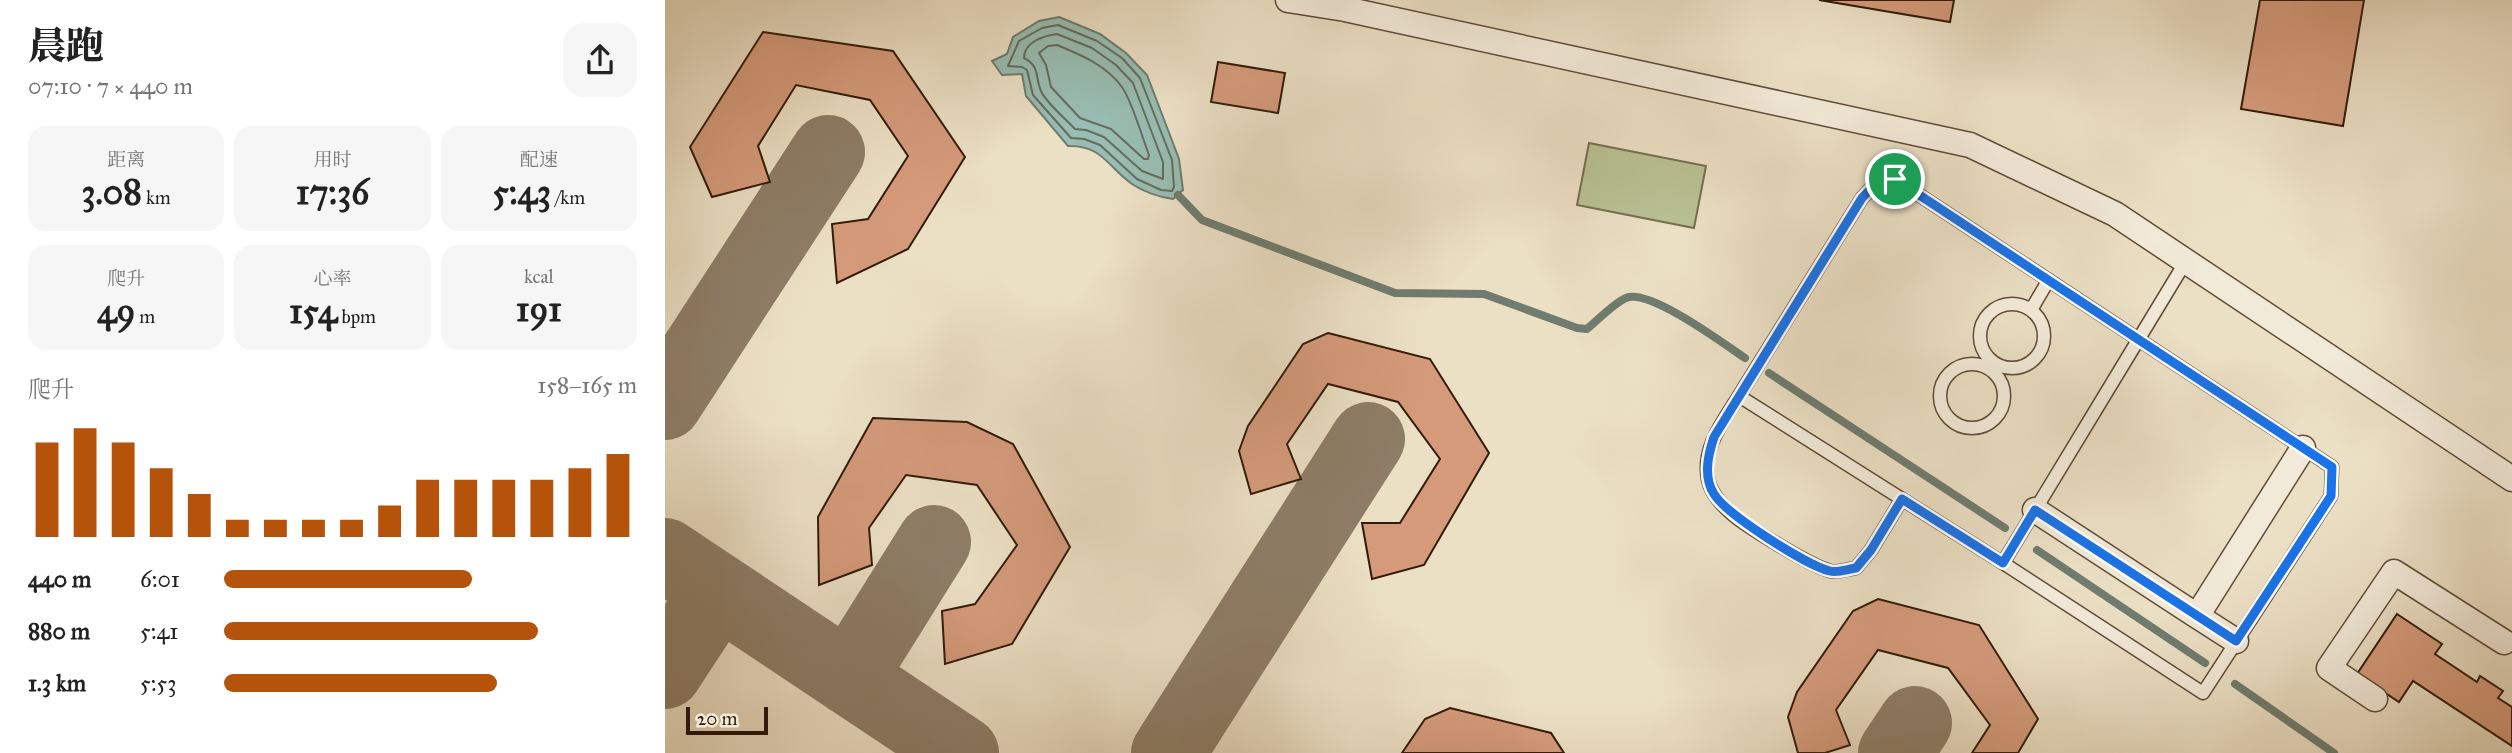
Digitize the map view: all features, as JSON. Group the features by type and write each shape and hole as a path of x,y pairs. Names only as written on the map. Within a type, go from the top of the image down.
{"street":[{"path":"1288,0 1372,15 1970,145 2115,214 2512,479"},
{"path":"2197,616 2303,448"},
{"path":"2035,510 2236,641"},
{"path":"2375,699 2329,668 2394,572 2509,640"}],"lane":[{"path":"1739,396 1902,499 2003,563 2203,693 2331,496 2332,467 1895,179 1881,178 1862,198 1739,396 1714,437 1707,459 1708,479 1713,494 1734,516 1811,564 1832,572 1856,568 1871,550 1902,499"},
{"path":"2003,563 2186,261"},
{"path":"2031,310 2048,281"},
{"path":"2031,310 2012,303 2002,305 1986,317 1979,336 1989,363 1987,368 1995,374 2003,390 2001,409 1989,423 1971,428 1953,422 1945,414 1939,394 1947,374 1966,364 1989,363 2022,367 2031,363 2039,355 2045,336 2043,326 2031,310"}],"green space":[{"path":"1589,143 1706,166 1694,228 1577,205"}],"water":[{"path":"1059,17 1100,34 1126,53 1147,75 1179,159 1183,190 1173,199 1137,187 1097,153 1068,146 1026,96 1022,74 1002,75 992,61 1007,54 1013,37 1039,21"}],"building":[{"path":"1819,0 1954,0 1950,22"},
{"path":"2260,0 2364,0 2343,126 2241,109"},
{"path":"763,32 893,51 965,157 908,249 837,283 832,224 868,219 908,156 870,100 796,85 758,146 770,182 712,197 690,147"},
{"path":"1218,62 1285,73 1278,113 1211,102"},
{"path":"1328,333 1430,359 1489,453 1424,565 1372,579 1362,523 1400,523 1440,459 1398,402 1328,384 1287,444 1301,479 1251,494 1239,451 1248,426 1303,344"},
{"path":"873,418 967,422 1013,444 1070,547 1012,644 945,664 942,611 975,604 1017,545 977,485 906,475 869,528 872,565 819,585 818,517"},
{"path":"1878,599 1979,625 2038,719 2018,753 1972,753 1990,725 1948,668 1878,650 1836,710 1850,745 1825,753 1798,753 1788,717 1797,692 1853,611"},
{"path":"2397,614 2442,644 2435,654 2477,682 2480,676 2503,691 2498,698 2512,707 2512,746 2413,681 2399,702 2357,674"},
{"path":"1450,708 1551,733 1564,753 1402,753 1425,719"}],"waterway":[{"path":"1178,195 1202,220 1395,293 1484,294 1577,328 1587,329 1621,300 1637,297 1686,319 1745,358"},
{"path":"1769,373 2005,528"},
{"path":"2037,550 2205,663"},
{"path":"2235,684 2334,753"}],"taxiway":[{"path":"665,403 828,152"},
{"path":"1168,753 1368,439"},
{"path":"849,678 934,542"},
{"path":"665,555 962,753"},
{"path":"665,672 718,591"},
{"path":"1895,753 1915,723"}],"route":[{"path":"1881,178 1895,179 2332,467 2331,496 2236,641 2035,510 2003,563 1902,499 1871,550 1856,568 1832,572 1811,564 1734,516 1713,494 1708,479 1707,459 1714,437 1862,198 1881,178"}]}
